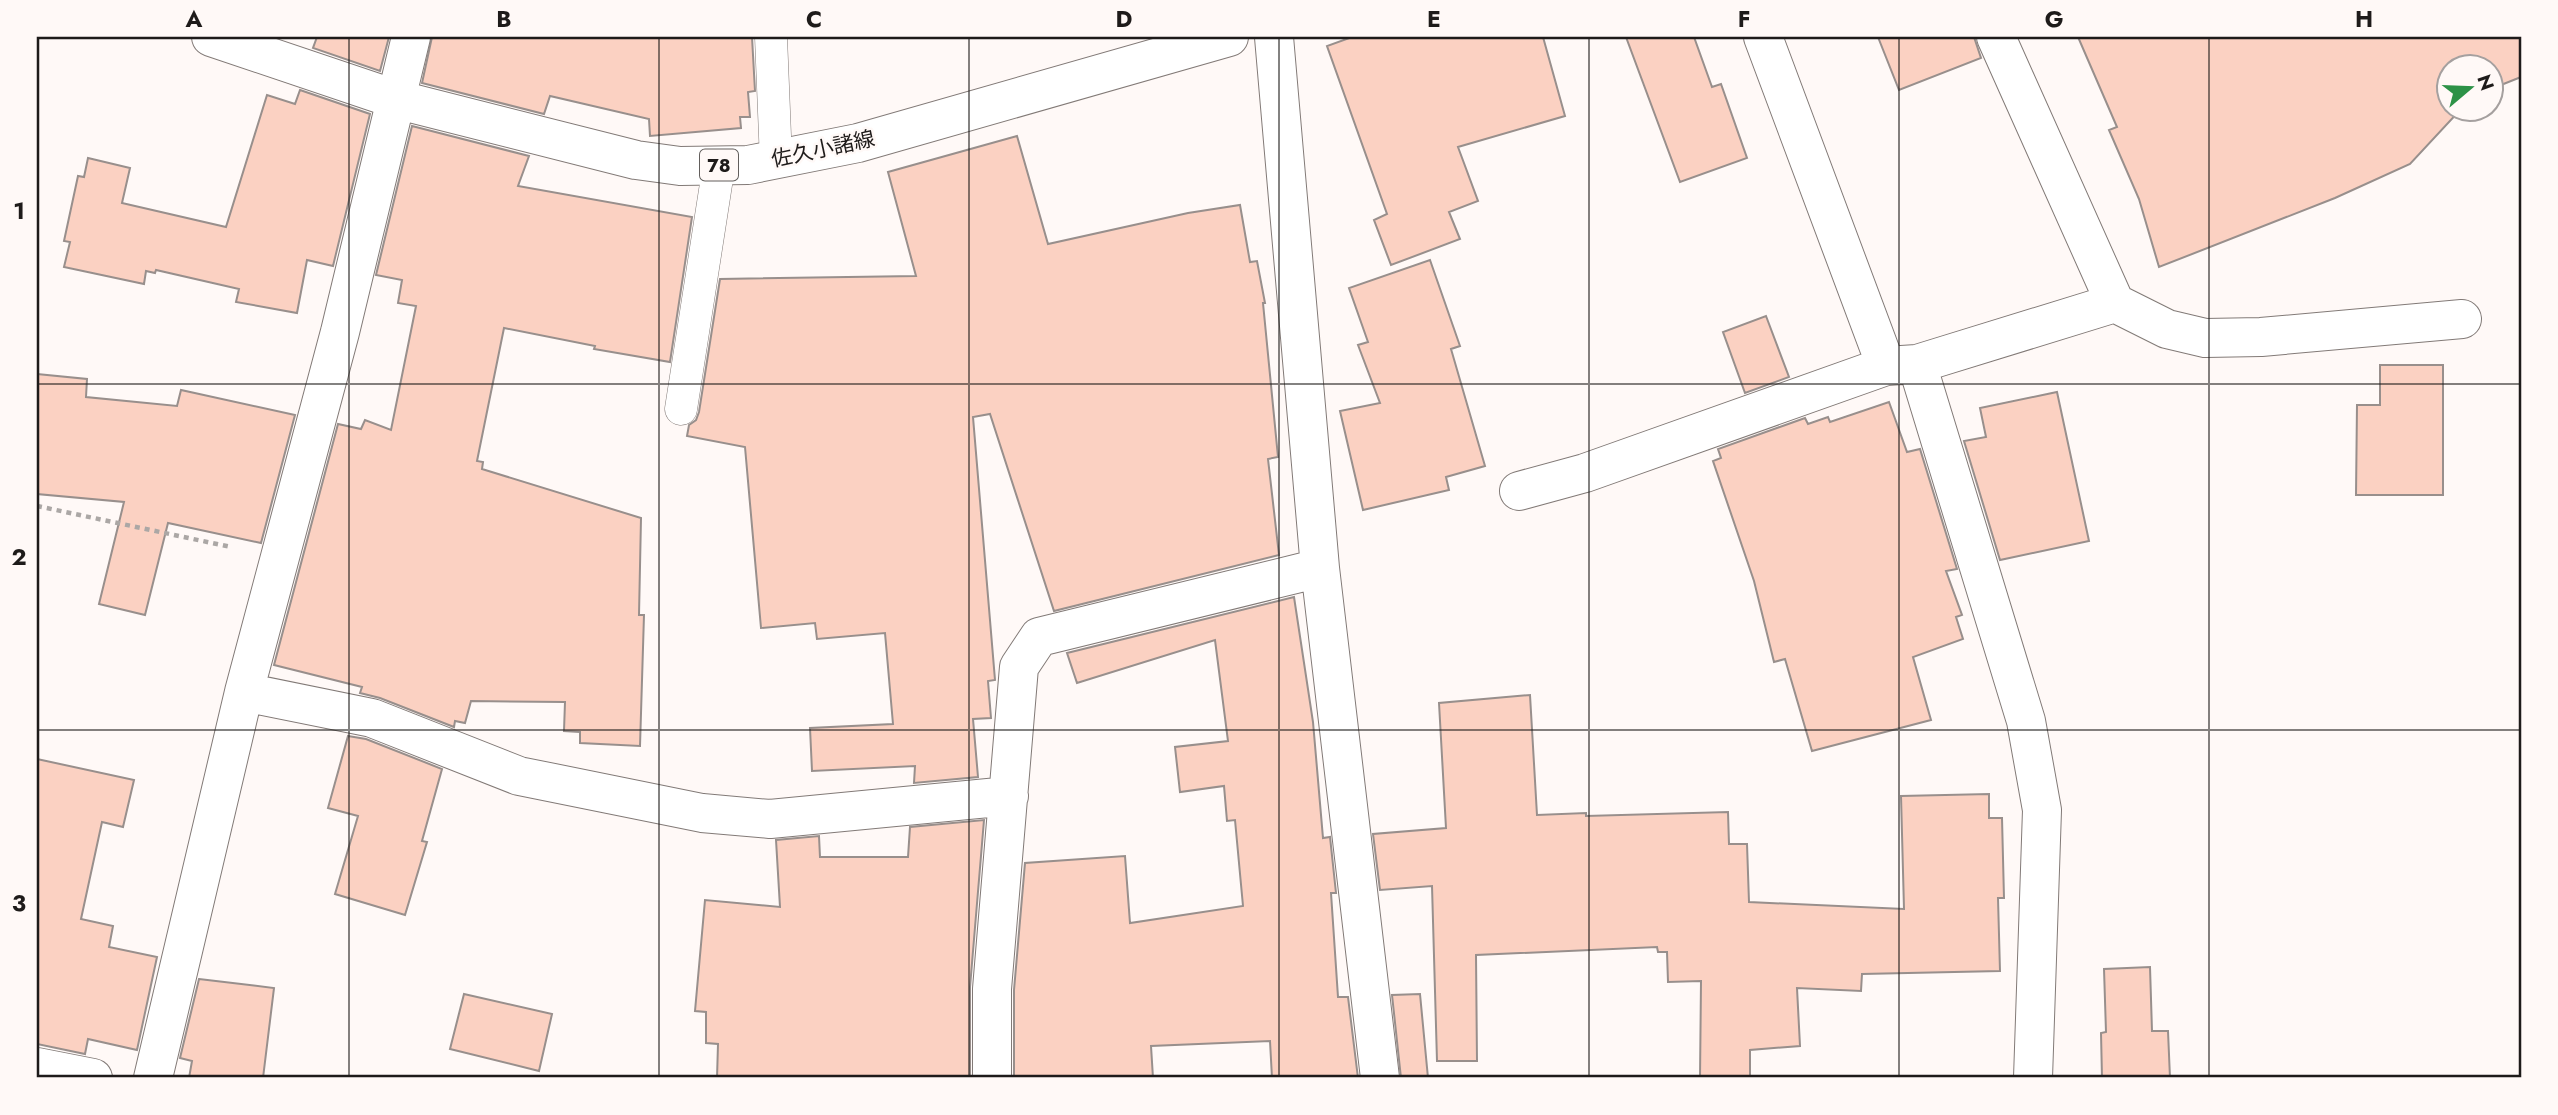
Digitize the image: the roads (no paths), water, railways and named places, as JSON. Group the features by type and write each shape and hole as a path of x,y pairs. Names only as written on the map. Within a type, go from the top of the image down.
{"street":[{"name":"佐久小諸線","path":"211,37 395,99 636,160 680,166 748,165 858,144 1228,37"},
{"path":"153,1078 244,692 340,332 411,37"},
{"path":"1274,37 1320,568 1380,1078"},
{"path":"1763,37 1901,365 2026,721 2042,810 2033,1078"},
{"path":"1996,37 2115,303 2167,329 2205,338 2261,337 2462,319"},
{"path":"1519,491 1585,473 1901,365 2115,303"},
{"path":"992,1078 992,989 1019,667 1039,637 1320,568"},
{"path":"244,692 372,718 519,776 702,813 770,819 1009,796"},
{"path":"37,1067 93,1078"}],"lane":[{"path":"771,37 776,161"},
{"path":"681,409 719,165"}]}
